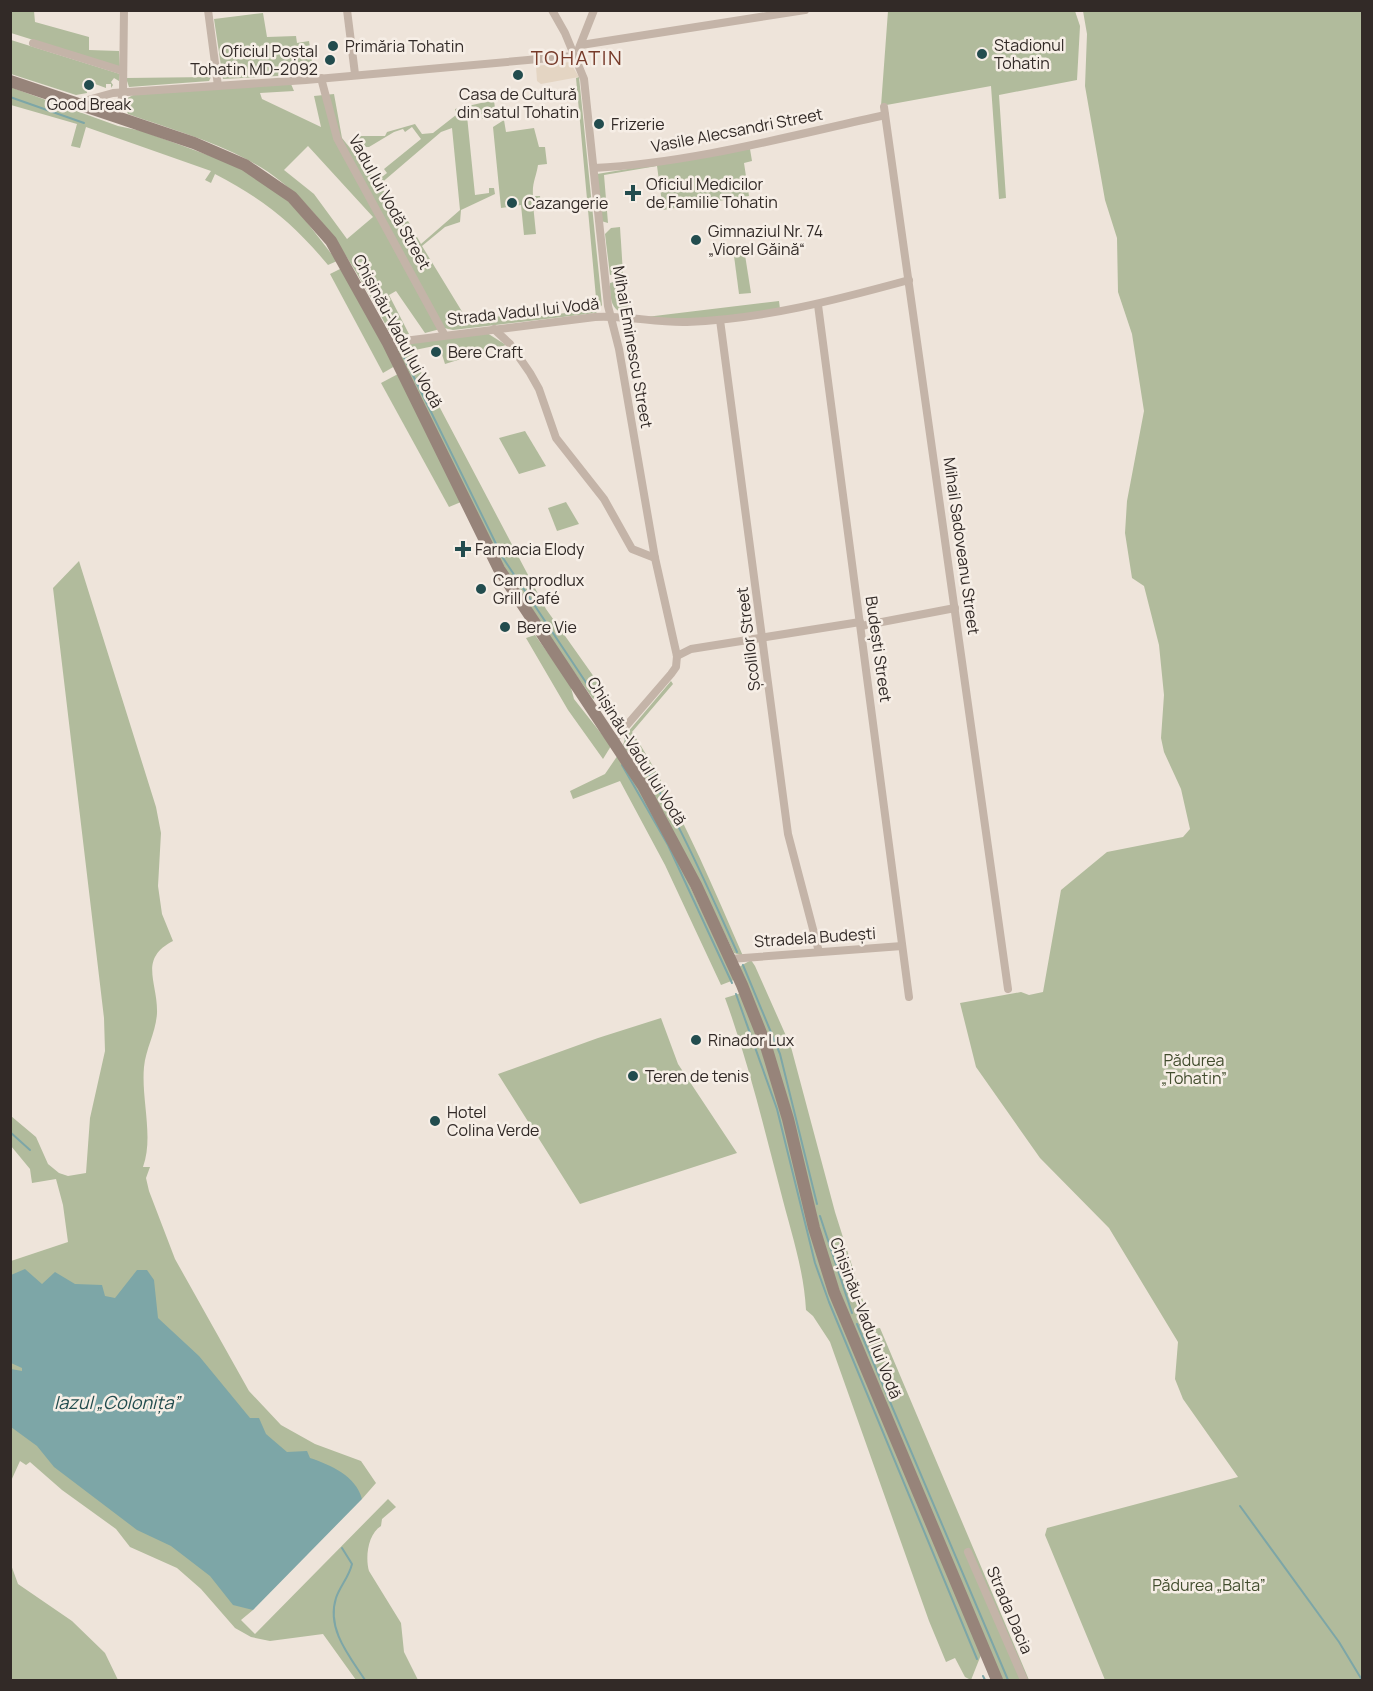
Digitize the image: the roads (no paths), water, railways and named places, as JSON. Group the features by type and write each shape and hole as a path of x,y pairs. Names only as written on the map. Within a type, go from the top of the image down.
{"main road":[{"name":"Chișinău-Vadul lui Vodă","path":"10,81 222,153 245,165 292,197 331,241 388,343 499,569 525,611 614,740 670,832 730,959 778,1082 814,1228 834,1292 997,1680"}],"street":[{"path":"118,117 123,92 124,10"},
{"path":"208,10 218,86"},
{"path":"347,10 355,74"},
{"name":"Mihai Eminescu Street","path":"552,10 565,33 586,92 604,280 619,349 655,558 677,656"},
{"path":"77,103 123,92 321,78 573,56 581,45 594,10"},
{"path":"581,45 805,10"},
{"path":"33,43 123,71"},
{"name":"Vadul lui Vodă Street","path":"321,78 337,138 444,334"},
{"name":"Vasile Alecsandri Street","path":"594,168 636,166 728,149 884,111"},
{"name":"Mihail Sadoveanu Street","path":"884,111 1008,989"},
{"name":"Strada Vadul lui Vodă","path":"388,343 444,334 611,316 660,323 720,320 818,304 909,280"},
{"name":"Budești Street","path":"818,304 909,997"},
{"name":"Școlilor Street","path":"720,320 788,834 819,952"},
{"path":"494,329 510,344 530,374 539,389 556,438 604,499 632,549 655,558"},
{"path":"614,740 671,674 676,667 677,656 691,649 955,608"},
{"name":"Stradela Budești","path":"730,959 902,946"},
{"name":"Strada Dacia","path":"968,1552 1024,1680"}],"water":[{"name":"Iazul „Colonița”","path":"25,1269 42,1284 55,1272 75,1284 102,1285 105,1296 115,1298 137,1270 147,1270 154,1280 158,1318 199,1356 250,1418 259,1418 266,1434 287,1452 307,1451 310,1458 342,1472 359,1491 362,1499 253,1610 233,1605 210,1576 171,1546 137,1530 54,1467 37,1446 11,1427 11,1369 22,1371 22,1368 11,1363 11,1275"}],"waterway":[{"path":"10,97 84,123"},
{"path":"362,270 397,334"},
{"path":"399,347 503,558 593,693"},
{"path":"625,738 672,815 737,952"},
{"path":"622,765 668,845 732,983"},
{"path":"743,965 780,1054 817,1204"},
{"path":"736,994 777,1109 815,1263 829,1302 977,1659"},
{"path":"10,1132 30,1150"},
{"path":"820,1216 852,1313"},
{"path":"857,1324 1008,1680"},
{"path":"1240,1506 1339,1642 1362,1680"},
{"path":"342,1548 352,1564 336,1598 334,1621 341,1642 365,1680"},
{"path":"983,1676 985,1680"}],"place":[{"name":"Primăria Tohatin","path":"333,46"},
{"name":"Stadionul Tohatin","path":"982,54"},
{"name":"Oficiul Poștal Tohatin MD-2092","path":"330,60"},
{"name":"Casa de Cultură din satul Tohatin","path":"518,75"},
{"name":"Good Break","path":"89,85"},
{"name":"Frizerie","path":"599,124"},
{"name":"Oficiul Medicilor de Familie Tohatin","path":"633,193"},
{"name":"Cazangerie","path":"512,203"},
{"name":"Gimnaziul Nr. 74 „Viorel Găină“","path":"696,240"},
{"name":"Bere Craft","path":"436,352"},
{"name":"Farmacia Elody","path":"463,549"},
{"name":"Carnprodlux Grill Café","path":"481,589"},
{"name":"Bere Vie","path":"505,627"},
{"name":"Rinador Lux","path":"696,1040"},
{"name":"Teren de tenis","path":"633,1076"},
{"name":"Hotel Colina Verde","path":"435,1121"}],"district":[{"name":"TOHATIN","path":"577,57"}],"park label":[{"name":"Pădurea „Tohatin”","path":"1194,1069"},
{"name":"Pădurea „Balta”","path":"1209,1585"}]}
